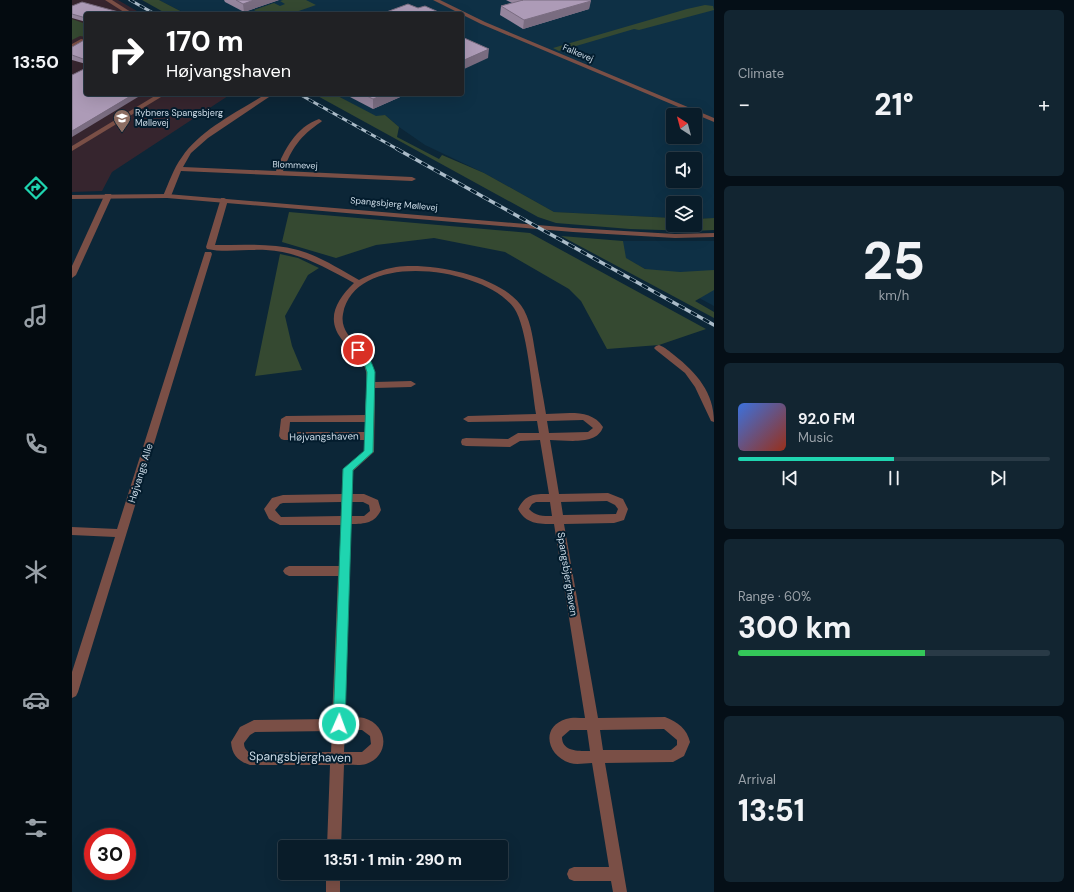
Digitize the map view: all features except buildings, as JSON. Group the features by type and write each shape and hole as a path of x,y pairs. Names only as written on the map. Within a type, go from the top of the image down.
{"street":[{"path":"108,0 128,12"},
{"name":"Falkevej","path":"436,0 461,12"},
{"name":"Falkevej","path":"464,13 714,120"},
{"path":"72,46 81,41 84,42"},
{"path":"72,149 160,96"},
{"path":"167,196 178,169 188,152 208,136 268,96"},
{"path":"278,174 287,150 295,139 303,131 319,122"},
{"name":"Blommevej","path":"178,169 412,179"},
{"name":"Spangsbjerg Møllevej","path":"72,196 167,196 573,230 675,236 714,235"},
{"path":"72,275 108,196"},
{"name":"Højvangs Alle","path":"72,692 224,200"},
{"path":"209,251 277,248 312,258 359,283"},
{"name":"Spangsbjerghaven","path":"359,283 364,279 383,272 401,268 421,268 451,272 478,280 500,292 517,306 526,324 543,418 620,892"},
{"name":"Højvangshaven","path":"334,840 348,469 369,452 371,385 371,372 368,362 344,337 337,323 339,309 346,294 359,283"},
{"path":"659,348 688,371 699,386 714,419"},
{"path":"371,385 411,384"},
{"path":"466,442 510,443 518,437 588,436 594,434 598,427 594,422 584,417 468,419"},
{"name":"Højvangshaven","path":"369,436 284,436 286,418 370,418"},
{"name":"Spangsbjerghaven","path":"555,497 608,497 619,502 623,509 623,513 620,517 614,519 559,520 537,520 526,514 523,509 528,501 534,498 555,497"},
{"path":"283,498 347,498 364,498 370,500 374,503 376,510 370,518 364,520 280,521 274,519 270,515 269,509 283,498"},
{"path":"72,531 121,533"},
{"path":"289,571 344,571"},
{"path":"664,722 678,731 684,740 680,753 673,756 597,757 572,757 564,754 558,748 554,740 560,728 568,724 664,722"},
{"name":"Spangsbjerghaven","path":"339,724 363,724 370,727 375,732 378,742 376,748 371,754 364,758 250,759 243,756 238,750 237,742 245,730 254,726 339,724"},
{"path":"574,874 617,874"},
{"path":"333,892 334,880"}],"shaded area":[{"name":"Rybners Spangsbjerg Møllevej","path":"72,0 118,0 139,12 84,12 84,96 228,96 112,172 102,191 72,192"},
{"path":"159,0 714,0 714,218 702,219 702,196 666,196 666,218 554,212 484,173 425,145 385,115 376,117 338,96 464,96 464,12 182,12"},
{"path":"622,241 714,241 714,306 625,258"}],"green space":[{"path":"142,0 159,0 182,12 163,12"},
{"path":"306,0 316,5 296,12 257,12 254,10 274,3 280,6 285,4 280,1"},
{"path":"705,5 713,6 714,10 639,30 634,29 559,51 553,48 687,9"},
{"path":"72,19 84,23 84,37 80,36 72,40"},
{"path":"318,96 338,96 376,116 385,115 399,127 397,137 439,159 442,155 484,173 554,212 666,218 666,230 556,223 538,217"},
{"path":"289,212 530,233 706,329 659,345 607,349 581,301 569,289 505,252 434,238 376,245 336,258 282,242"},
{"path":"714,218 714,230 702,231 702,219"},
{"path":"561,236 623,241 626,258 645,269 680,272 714,270 714,290 695,301 714,312 714,318"},
{"path":"280,254 298,258 319,268 308,275 285,316 292,346 302,370 255,376"}],"railway":[{"path":"130,0 151,12"},
{"path":"303,96 399,150"},
{"path":"397,149 714,325"}],"place":[{"name":"Rybners Spangsbjerg Møllevej","path":"122,133"}],"route":[{"path":"339,724 348,469 369,452 371,372 368,362 358,350"}]}
